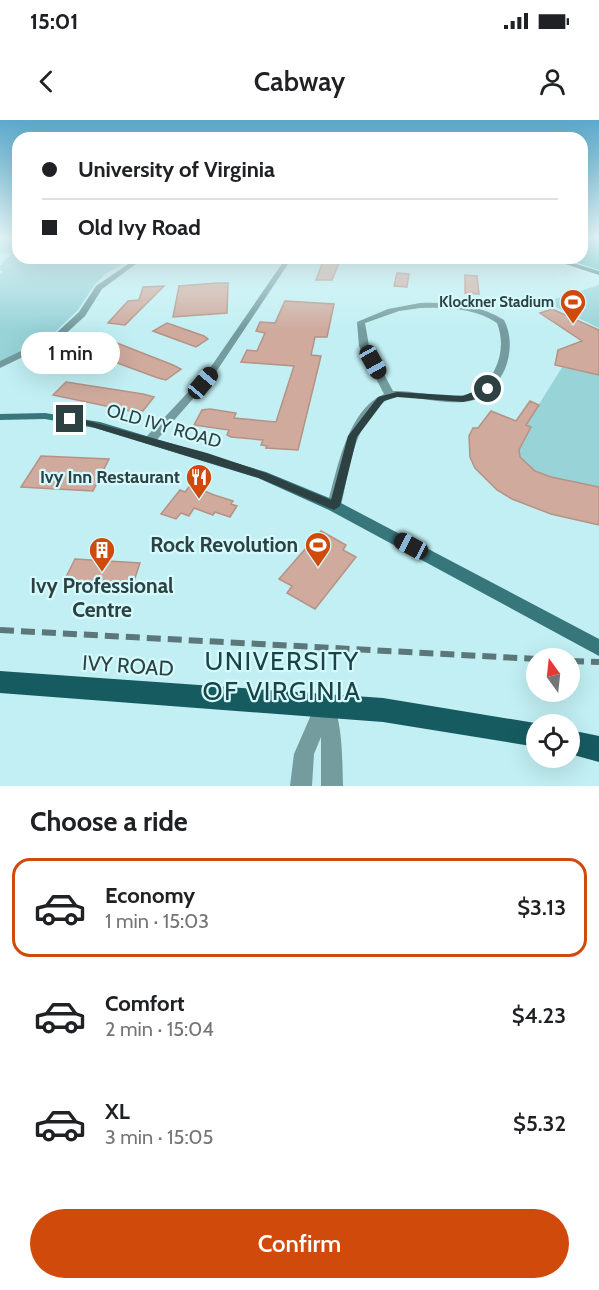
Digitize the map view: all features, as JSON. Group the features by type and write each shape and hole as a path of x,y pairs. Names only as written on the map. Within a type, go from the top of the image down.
{"main road":[{"name":"IVY ROAD","path":"0,682 383,710 526,733"},
{"path":"580,744 599,749"}],"street":[{"path":"0,365 57,337 82,314 99,288 127,268"},
{"path":"150,440 212,373 282,268"},
{"path":"583,268 599,273"},
{"path":"334,506 353,436 381,399 390,395 451,400 482,393 497,377 502,365 505,348 501,322 490,314 477,310 420,306 404,308 361,322 364,346 390,395"},
{"name":"OLD IVY ROAD","path":"0,417 32,416 70,419 150,440 262,476 334,506 599,648"},
{"path":"301,786 304,754 325,706"},
{"path":"325,706 332,742 332,786"}],"shaded area":[{"path":"0,268 116,268 95,284 78,310 50,337 0,361 0,274 3,272"},
{"name":"Klockner Stadium","path":"599,285 599,328 545,302"},
{"path":"563,366 599,375 599,487 540,473 522,461 519,453 531,427 526,425"}],"building":[{"path":"320,268 337,268 332,280 316,280"},
{"path":"397,273 409,274 407,287 394,286"},
{"path":"465,275 477,276 479,294 465,293"},
{"path":"228,283 227,313 173,317 179,286"},
{"path":"164,286 125,325 108,323 128,301 139,300 143,287"},
{"path":"285,301 334,304 327,337 315,337 311,355 321,356 298,450 266,448 267,446 261,445 263,440 231,437 227,435 229,430 194,425 202,410 210,409 236,413 234,418 276,422 294,366 241,362 247,350 257,351 265,333 256,331 260,322 275,323"},
{"path":"552,309 599,330 599,375 555,365 558,350 582,341 540,313"},
{"path":"167,323 208,339 196,347 153,331"},
{"path":"99,336 181,369 166,380 112,361 82,345"},
{"path":"66,382 154,397 143,411 132,409 130,411 53,395"},
{"path":"530,401 539,405 526,425 531,427 519,450 520,457 535,471 551,477 599,487 599,525 551,514 512,499 497,490 475,468 470,457 469,436 473,428 478,428 491,411 516,421"},
{"path":"41,456 109,459 93,491 21,487"},
{"path":"192,483 205,487 202,490 233,501 231,504 237,506 230,517 215,512 213,515 194,508 189,516 181,513 176,519 161,514 180,490 185,492"},
{"name":"Rock Revolution","path":"321,531 346,545 343,550 356,557 315,609 287,593 292,586 279,579"},
{"name":"Ivy Professional Centre","path":"75,559 140,563 132,587 63,583"}],"railway":[{"path":"0,630 526,658"},
{"path":"580,661 599,662"}],"place":[{"name":"Klockner Stadium","path":"573,325"},
{"name":"Ivy Inn Restaurant","path":"199,500"},
{"name":"Rock Revolution","path":"318,568"},
{"name":"Ivy Professional Centre","path":"102,573"}],"district":[{"name":"UNIVERSITY OF VIRGINIA","path":"282,676"}],"route":[{"path":"70,419 203,456 297,489 334,506 347,450 353,436 381,399 405,394 451,400 463,399 473,397 488,389"}]}
